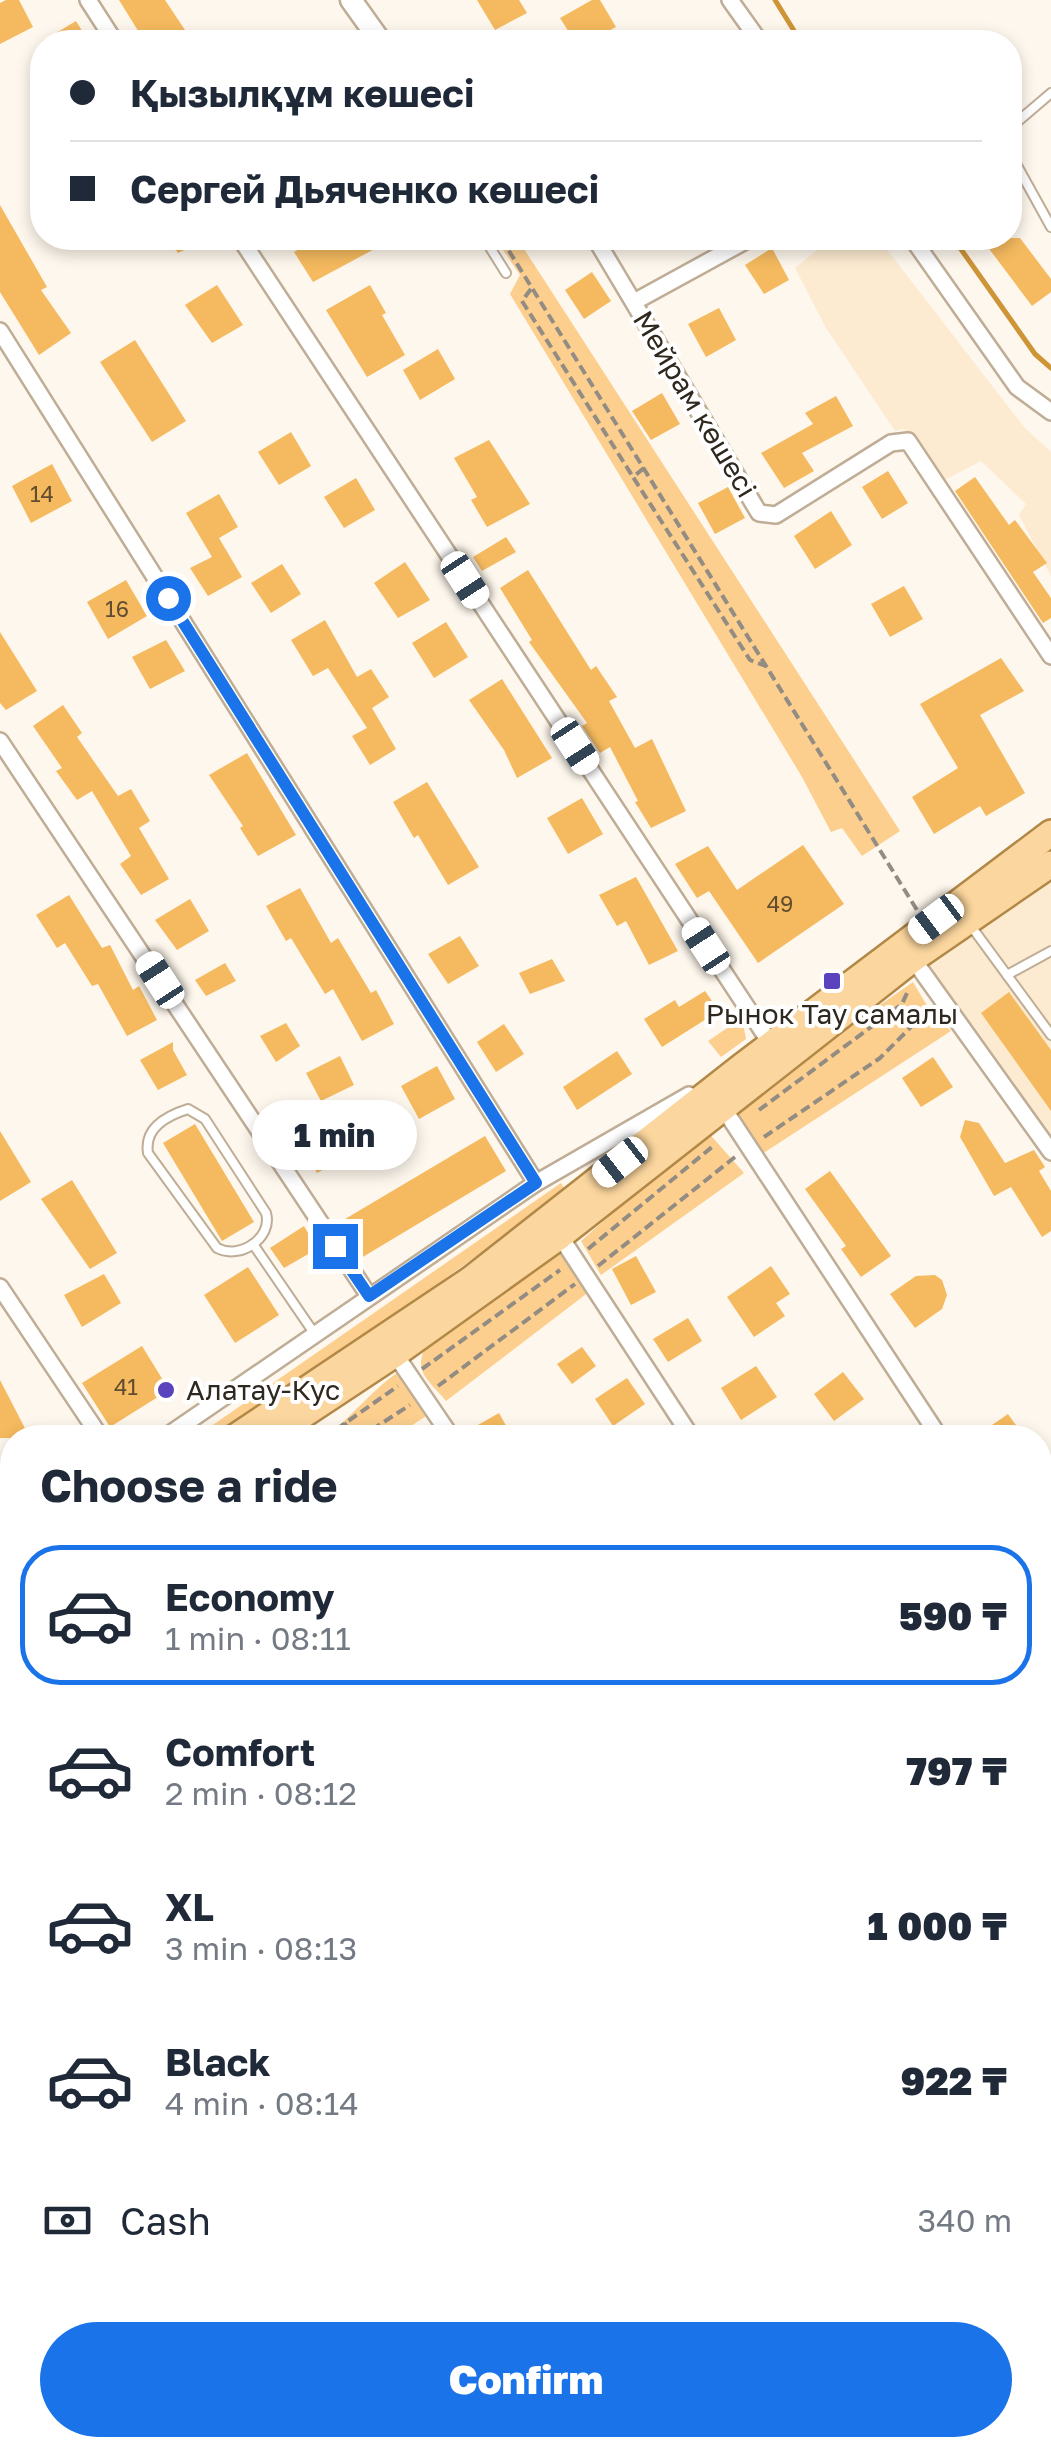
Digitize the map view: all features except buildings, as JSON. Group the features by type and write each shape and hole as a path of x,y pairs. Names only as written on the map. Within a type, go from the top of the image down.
{"main road":[{"path":"288,1425 396,1354 560,1236 722,1106 917,964 961,913 1051,833"},
{"path":"253,1425 470,1280 741,1067 765,1035 961,913 1051,864"}],"street":[{"path":"88,0 107,30"},
{"path":"351,0 372,30"},
{"path":"730,0 751,30"},
{"path":"255,250 765,1035"},
{"name":"Мейрам көшесі","path":"602,250 759,513 776,515 891,443 908,442 1051,656"},
{"path":"634,302 729,250"},
{"path":"921,250 1018,387 1051,412"},
{"path":"0,331 536,1183"},
{"path":"0,741 369,1296"},
{"path":"917,964 1051,1152"},
{"path":"183,1425 536,1183 741,1067"},
{"path":"722,1106 931,1425"},
{"path":"560,1236 683,1425"},
{"path":"0,1287 91,1425"},
{"path":"396,1354 443,1425"}],"lane":[{"path":"1022,118 1051,93"},
{"path":"1022,175 1051,227"},
{"path":"492,250 506,273"},
{"path":"961,913 1051,1035"},
{"path":"1007,975 1051,951"},
{"path":"188,1109 205,1119 266,1212 268,1227 254,1244 233,1252 217,1248 148,1154 148,1135 152,1129 188,1109"},
{"path":"254,1244 314,1333"}],"path":[{"path":"508,250 917,910"},
{"path":"531,288 522,301 750,660 766,666"},
{"path":"633,477 644,468"},
{"path":"378,1425 424,1396 586,1276 749,1148 880,1058 929,1009 917,964"}],"shaded area":[{"path":"503,250 525,250 900,831 862,856 842,828 831,832 802,777 510,294 520,275"},
{"path":"817,250 887,250 1024,427 1051,452 1051,576 1019,515 1026,504 981,461 937,484 904,429 895,431 826,328 795,268"},
{"path":"1051,847 1051,1145 920,968"},
{"path":"913,982 929,1009 951,1031 756,1158 726,1112"},
{"path":"742,1018 746,1039 721,1057 708,1041"},
{"path":"706,1130 744,1173 601,1275 581,1241"},
{"path":"561,1183 566,1191 402,1310 233,1425 213,1425"},
{"path":"567,1247 594,1288 446,1401 422,1369 427,1344"},
{"path":"405,1368 434,1411 412,1425 340,1425 345,1421"}],"waterway":[{"path":"775,0 794,30"},
{"path":"961,250 1035,354 1051,368"}],"place":[{"name":"Рынок Тау самалы","path":"832,981"},
{"name":"Алатау-Кус","path":"166,1390"}],"route":[{"path":"168,598 536,1183 369,1296 335,1246"}]}
